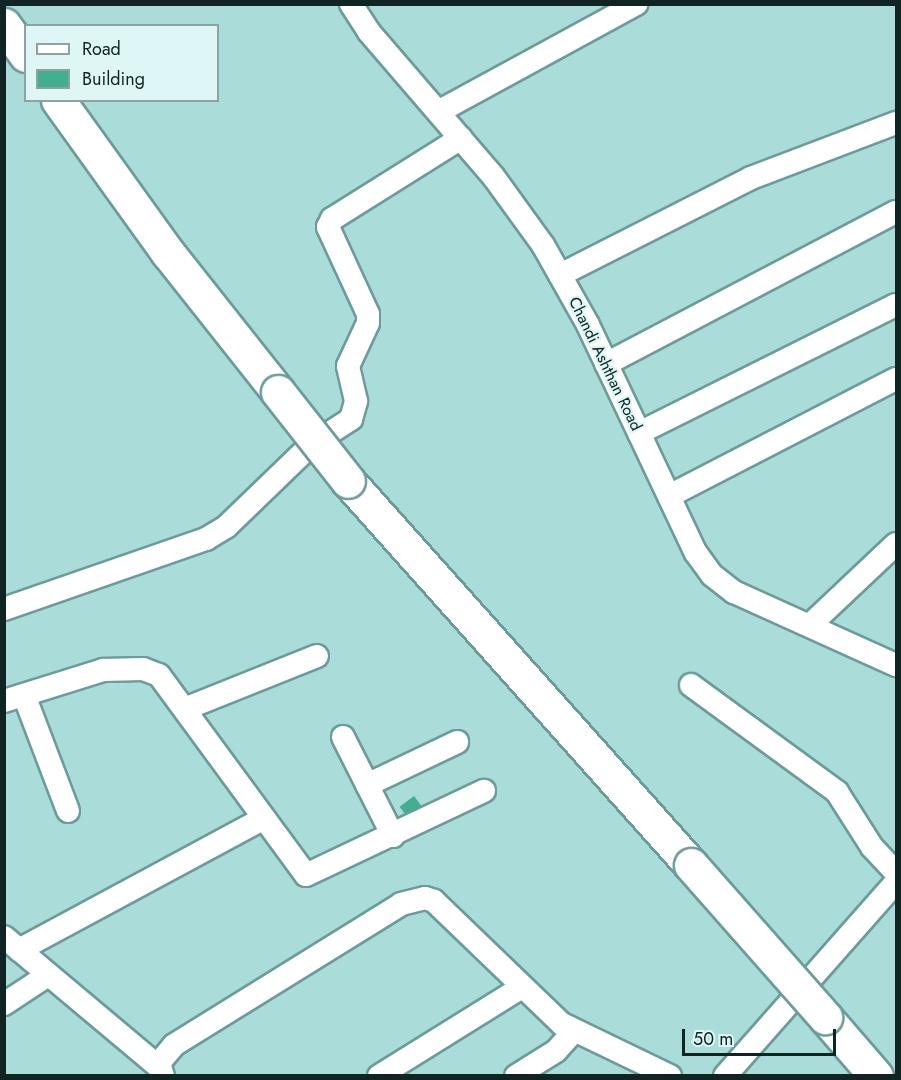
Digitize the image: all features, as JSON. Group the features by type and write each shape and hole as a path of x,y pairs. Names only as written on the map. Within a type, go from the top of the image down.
{"highway":[{"path":"4,25 24,52"},
{"path":"59,102 168,253 348,481 876,1076"}],"street":[{"name":"Chandi Ashthan Road","path":"351,4 369,32 460,138 537,237 560,275 606,364 696,553 712,575 734,592 897,665"},
{"path":"438,112 636,4"},
{"path":"560,275 751,178 897,123"},
{"path":"4,609 206,539 248,506 311,445 351,419 356,409 348,366 368,314 329,232 330,222 460,138"},
{"path":"606,364 897,212"},
{"path":"639,433 897,305"},
{"path":"669,496 897,379"},
{"path":"810,625 897,544"},
{"path":"187,708 316,656"},
{"path":"68,811 14,698 104,670 129,668 159,675 187,708 306,875 393,836 484,791"},
{"path":"691,685 837,792 896,880 859,926 725,1076"},
{"path":"343,737 393,836"},
{"path":"367,785 457,742"},
{"path":"158,1069 12,944 264,818"},
{"path":"158,1069 160,1058 174,1045 401,904 414,900 434,901 522,987 573,1032 670,1076"},
{"path":"4,1004 48,975"},
{"path":"379,1076 522,987"},
{"path":"516,1076 556,1051 573,1032"},
{"path":"133,1076 158,1069"}],"building":[{"path":"414,796 423,808 409,819 400,807"}]}
